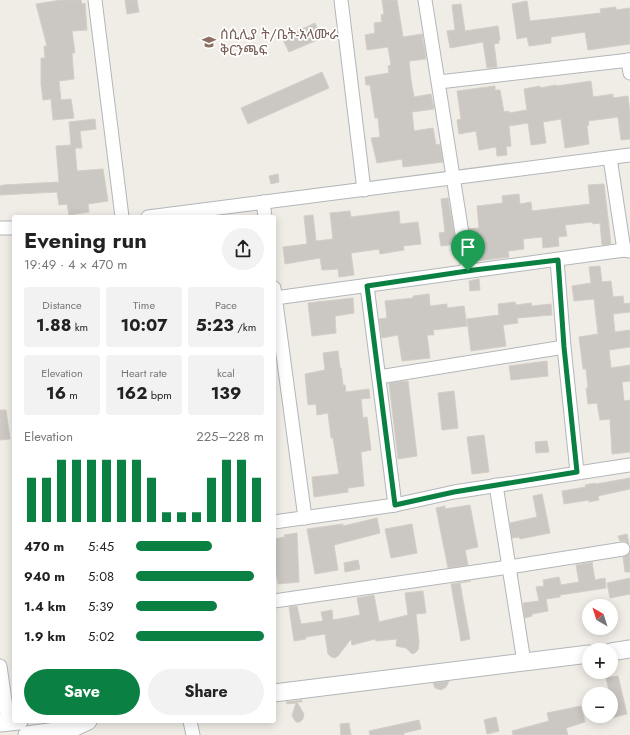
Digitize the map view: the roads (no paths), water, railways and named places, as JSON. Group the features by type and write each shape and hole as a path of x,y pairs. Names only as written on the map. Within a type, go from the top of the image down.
{"street":[{"path":"95,0 122,215"},
{"path":"341,0 364,190"},
{"path":"425,0 468,271"},
{"path":"439,82 629,64"},
{"path":"163,215 630,155"},
{"path":"276,293 367,286 627,250 610,158"},
{"path":"263,202 265,215"},
{"path":"0,228 12,228"},
{"path":"558,260 564,347 577,472"},
{"path":"367,286 395,505"},
{"path":"276,300 305,518"},
{"path":"379,377 564,347"},
{"path":"276,522 395,505 454,492 630,465"},
{"path":"496,485 524,662"},
{"path":"276,600 509,567 623,549"},
{"path":"618,651 630,649"},
{"path":"276,693 582,655"},
{"path":"0,666 9,722"},
{"path":"27,735 71,729 84,723"},
{"path":"190,723 193,735"}],"place":[{"name":"ሰሲሊያ ት/ቤት-አላሙራ ቅርንጫፍ","path":"209,42"}]}
